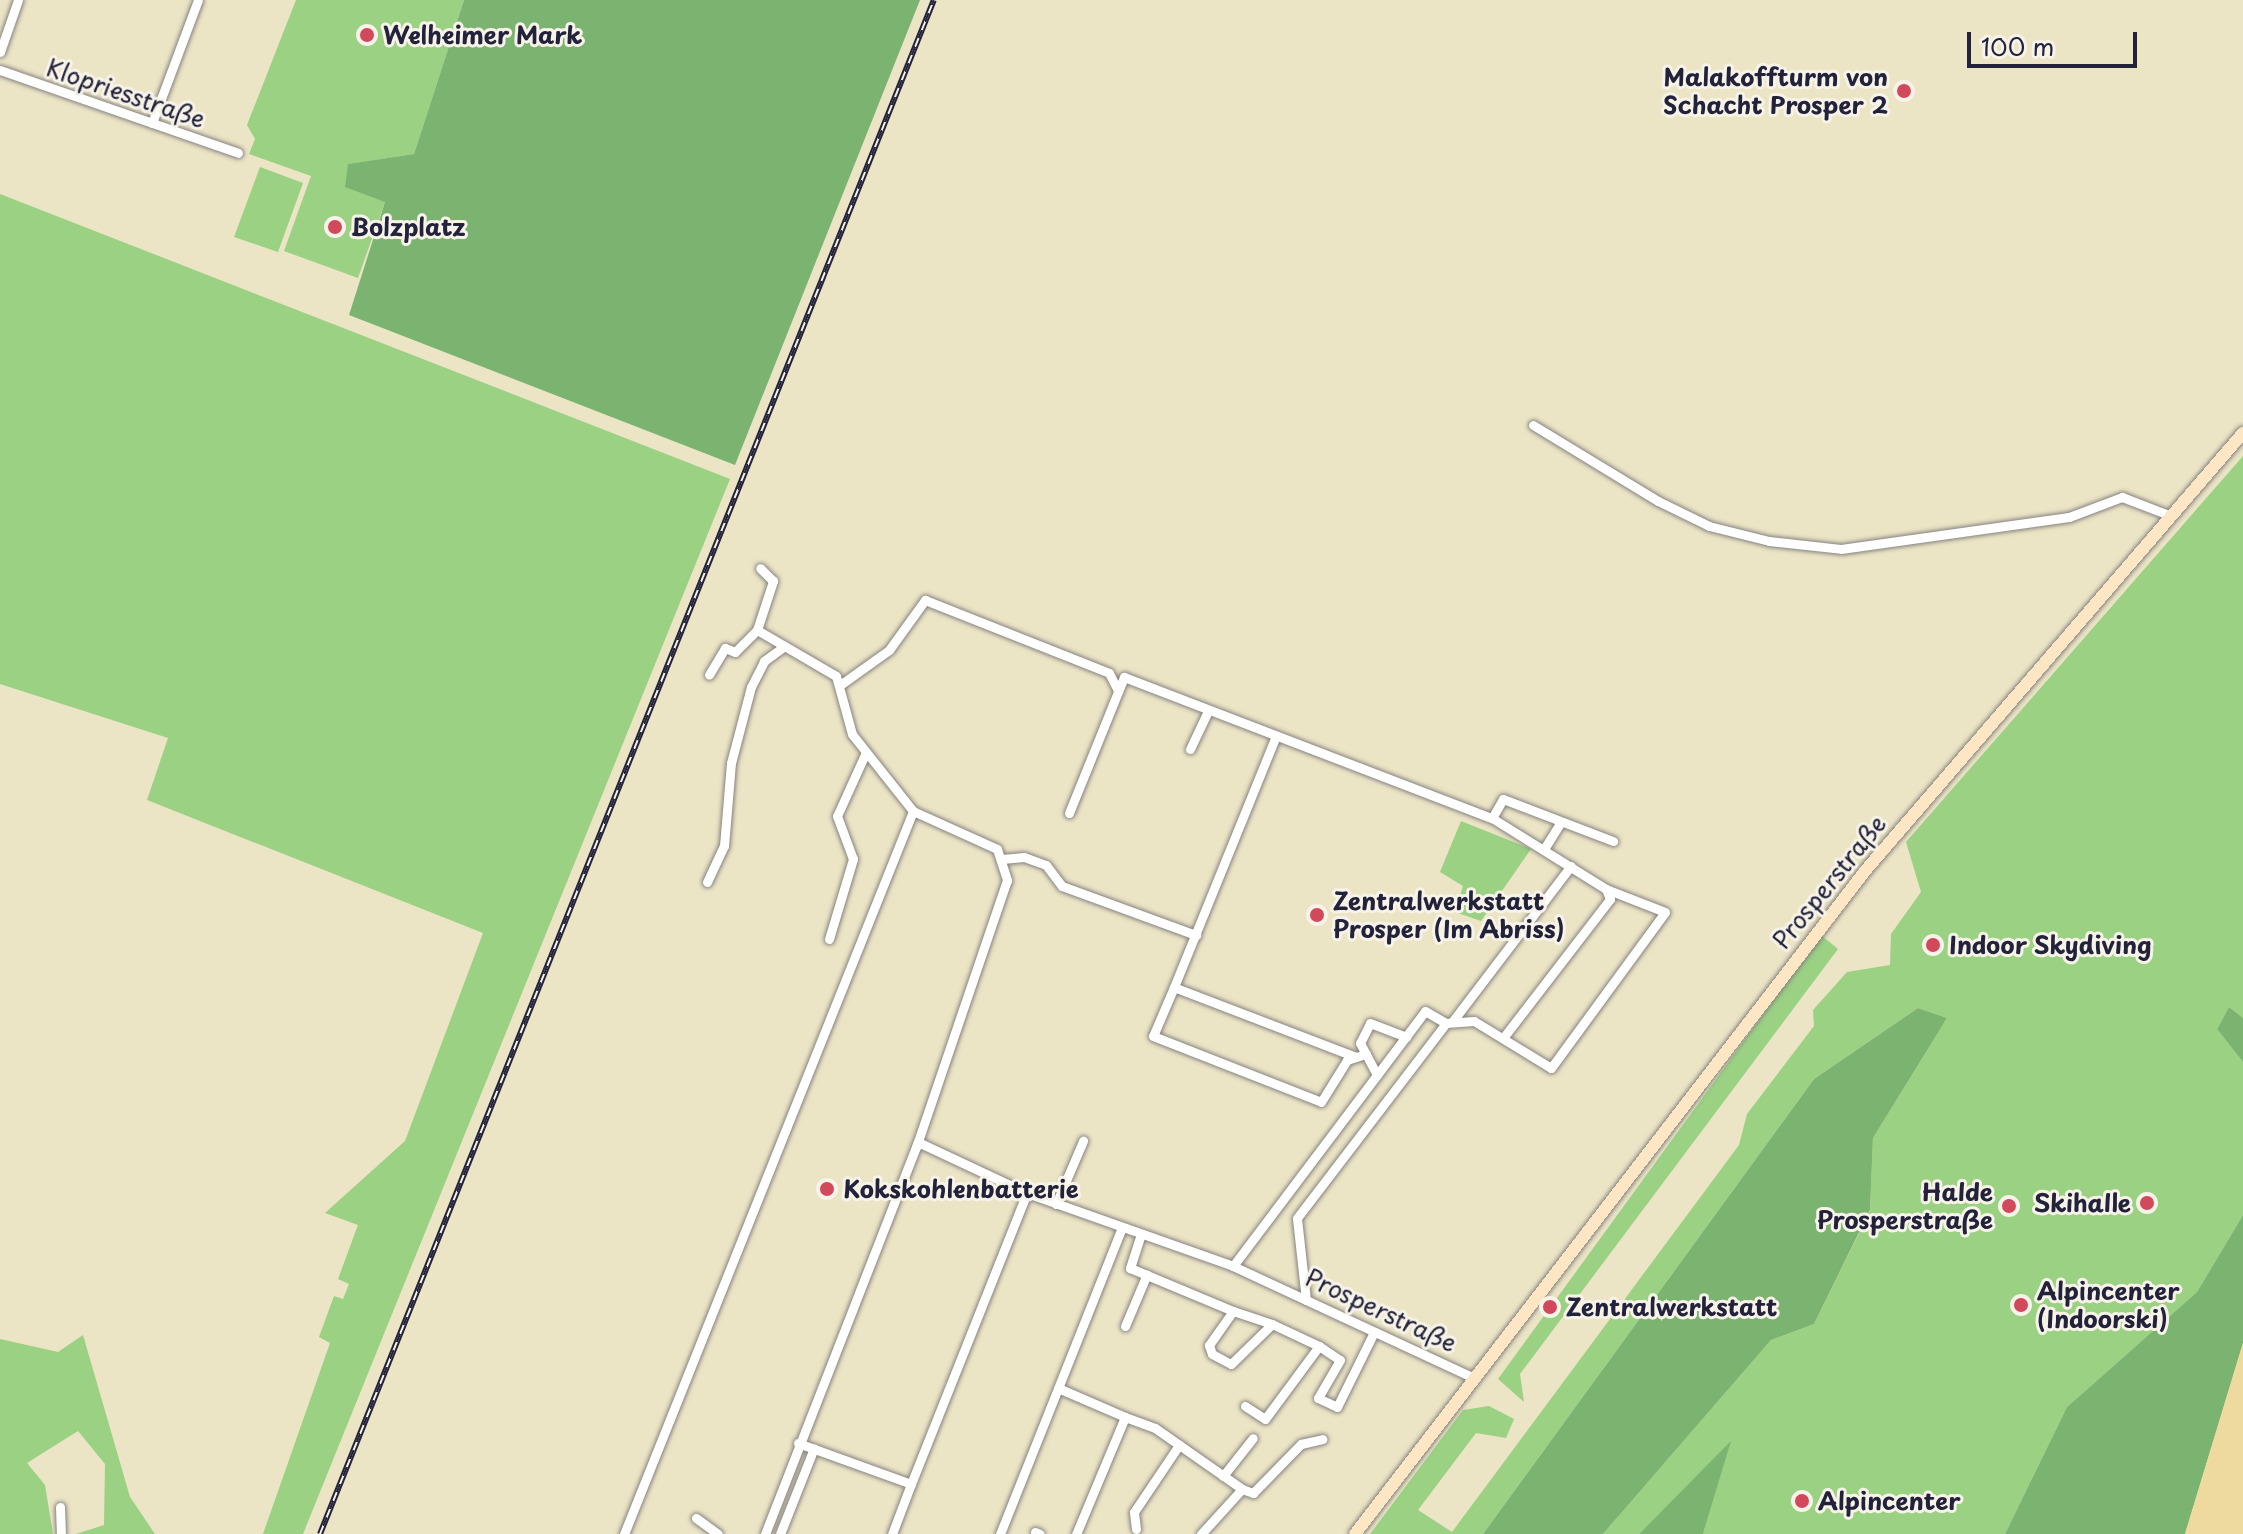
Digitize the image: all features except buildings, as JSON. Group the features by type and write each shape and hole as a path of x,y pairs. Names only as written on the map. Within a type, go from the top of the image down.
{"main road":[{"name":"Prosperstraße","path":"1355,1534 1472,1377 1865,871 2166,514 2243,433"}],"street":[{"path":"0,52 18,0"},
{"path":"152,123 198,0"},
{"name":"Klopriesstraße","path":"0,70 238,153"},
{"path":"1533,425 1658,501 1709,526 1769,541 1841,549 2069,517 2122,497 2166,514"},
{"path":"709,675 725,648 735,652 757,630 773,581 760,568"},
{"path":"840,685 889,650 925,600 1109,673 1118,691"},
{"path":"757,630 836,676 852,734 913,811 997,849 1002,859 1003,906 914,1153 798,1443 765,1534"},
{"path":"707,882 724,846 731,763 751,687 764,661 783,647"},
{"path":"1069,813 1124,677 1275,738 1492,818 1606,889 1665,912 1551,1068 1474,1021 1449,1022 1425,1011 1233,1266"},
{"path":"1190,749 1208,711"},
{"path":"1275,738 1153,1036 1321,1102 1361,1056 1360,1043 1370,1023 1406,1037"},
{"path":"829,939 853,859 837,816 866,752"},
{"path":"1492,818 1503,799 1613,841"},
{"path":"624,1534 913,811"},
{"path":"1544,849 1561,822"},
{"path":"1002,859 1024,857 1046,865 1062,886 1196,935"},
{"path":"1306,1300 1297,1218 1571,866"},
{"path":"1503,1038 1610,899 1606,889"},
{"path":"1174,987 1361,1056 1377,1075"},
{"path":"1056,1204 1083,1141"},
{"name":"Prosperstraße","path":"914,1153 918,1142 1027,1193 1233,1266 1472,1377"},
{"path":"892,1534 1027,1193"},
{"path":"1000,1534 1122,1227"},
{"path":"1141,1234 1130,1268 1272,1324 1319,1346 1340,1360 1319,1390 1332,1409 1343,1402 1358,1354 1374,1332"},
{"path":"1125,1326 1147,1274"},
{"path":"1233,1311 1209,1345 1223,1362 1231,1364 1272,1324"},
{"path":"1245,1406 1265,1419 1319,1346"},
{"path":"1058,1388 1179,1445 1242,1489 1253,1493 1301,1444 1322,1439"},
{"path":"1076,1534 1125,1417"},
{"path":"1223,1476 1253,1438"},
{"path":"798,1443 911,1484"},
{"path":"1136,1529 1134,1512 1179,1445"},
{"path":"780,1534 814,1448"},
{"path":"1201,1534 1242,1489"},
{"path":"60,1507 61,1534"},
{"path":"696,1518 718,1534"}],"green space":[{"path":"296,0 464,0 414,154 349,164 385,202 358,278 284,251 311,176 249,154 255,139 247,125"},
{"path":"464,0 920,0 735,465 349,315 385,202 345,187 348,164 414,154"},
{"path":"260,167 303,183 278,252 234,237"},
{"path":"0,194 730,479 303,1534 263,1534 330,1343 319,1337 334,1296 343,1299 349,1284 338,1279 358,1225 325,1213 405,1141 483,933 147,800 168,738 0,684"},
{"path":"2243,456 2243,1018 2229,1007 2217,1029 2243,1062 2243,1215 2197,1292 2067,1407 2005,1534 1703,1534 1730,1443 1639,1534 1603,1534 1771,1340 1814,1324 1870,1211 1873,1138 1947,1018 1918,1008 1814,1079 1483,1534 1370,1534 1463,1410 1489,1406 1514,1419 1506,1438 1476,1433 1418,1510 1452,1532 1739,1145 1747,1114 1814,1026 1813,1010 1847,972 1890,965 1891,934 1921,892 1906,842"},
{"path":"1461,821 1531,849 1481,921 1455,912 1463,886 1440,872"},
{"path":"1821,935 1838,949 1520,1374 1524,1402 1498,1379"},
{"path":"2229,1007 2243,1018 2243,1062 2217,1029"},
{"path":"1918,1008 1947,1018 1873,1138 1870,1210 1814,1324 1771,1340 1603,1534 1483,1534 1814,1079"},
{"path":"2243,1215 2243,1343 2185,1534 2005,1534 2067,1407 2197,1292"},
{"path":"83,1335 130,1497 155,1534 76,1534 104,1525 105,1464 78,1431 27,1463 45,1485 53,1534 0,1534 0,1339 58,1352"},
{"path":"1731,1441 1703,1534 1639,1534"}],"sand":[{"path":"2243,1343 2243,1534 2185,1534"}],"railway":[{"path":"320,1534 934,0"}],"place":[{"name":"Welheimer Mark","path":"367,35"},
{"name":"Malakoffturm von Schacht Prosper 2","path":"1904,91"},
{"name":"Bolzplatz","path":"335,227"},
{"name":"Zentralwerkstatt Prosper (Im Abriss)","path":"1317,915"},
{"name":"Indoor Skydiving","path":"1933,945"},
{"name":"Kokskohlenbatterie","path":"827,1189"},
{"name":"Skihalle","path":"2147,1203"},
{"name":"Halde Prosperstraße","path":"2009,1206"},
{"name":"Alpincenter (Indoorski)","path":"2021,1305"},
{"name":"Zentralwerkstatt","path":"1550,1307"},
{"name":"Alpincenter","path":"1802,1501"}]}
